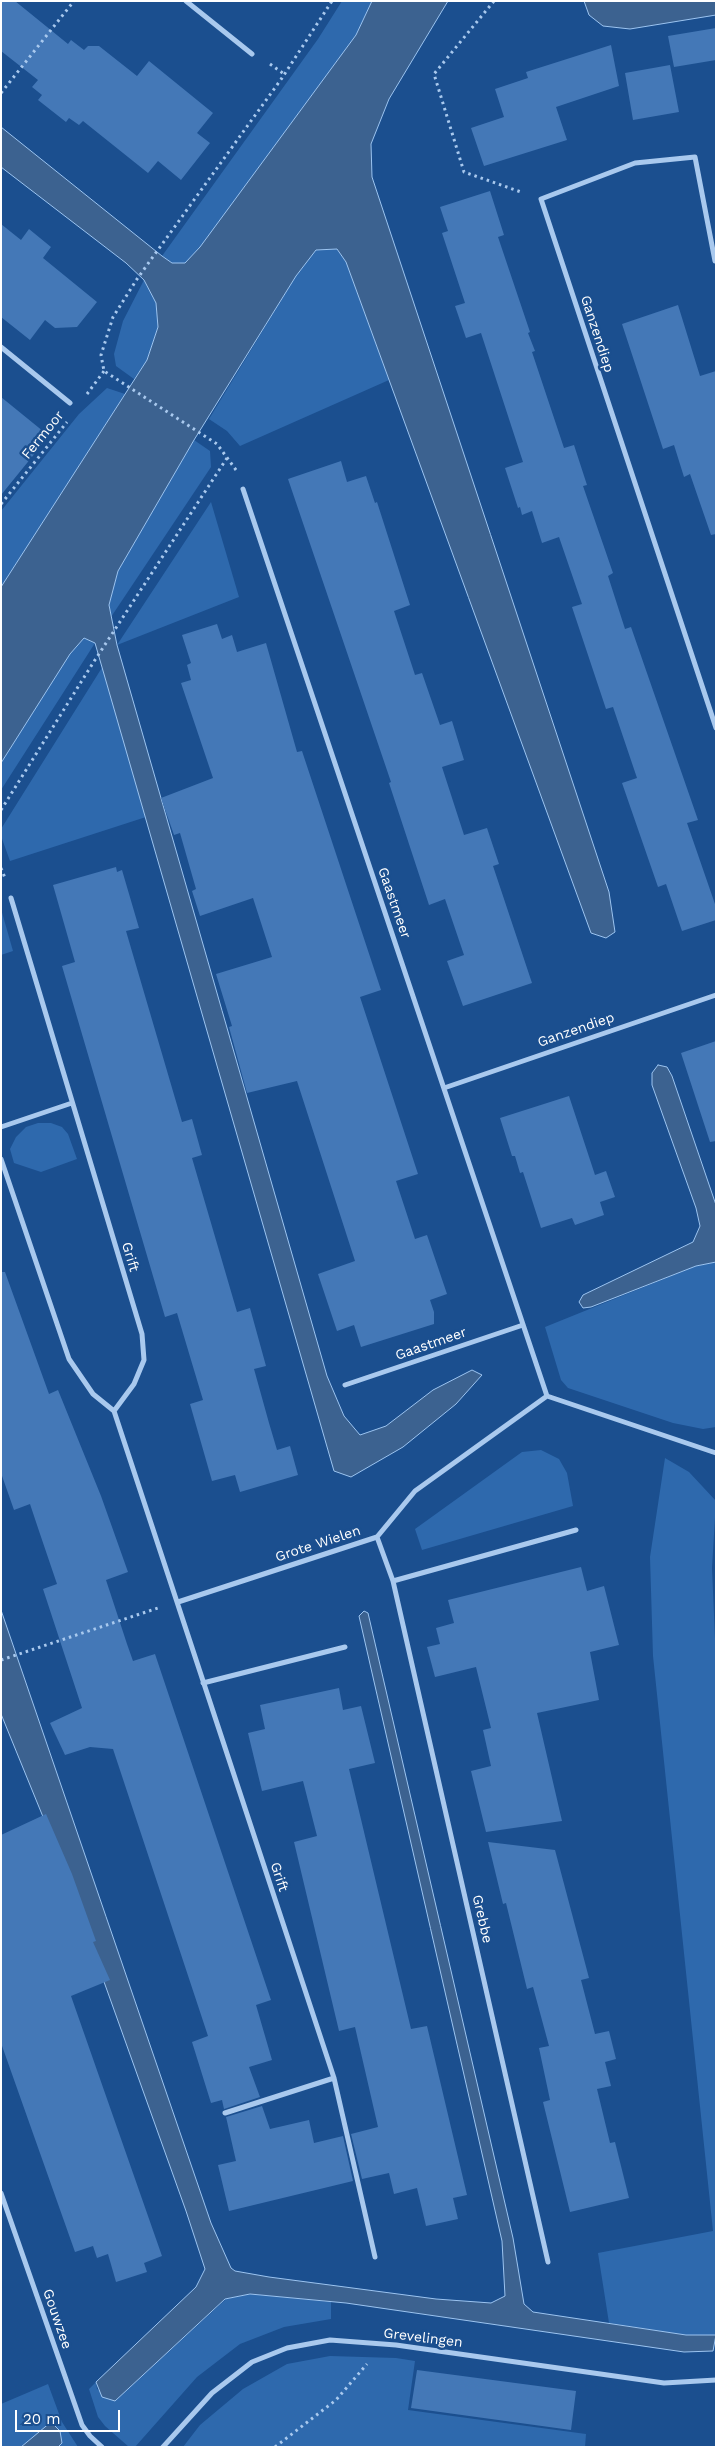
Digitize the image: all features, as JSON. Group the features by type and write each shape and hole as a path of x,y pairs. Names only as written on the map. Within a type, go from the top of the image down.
{"street":[{"path":"186,1 252,54"},
{"path":"541,199 634,163 695,157 715,261"},
{"name":"Ganzendiep","path":"541,199 716,728"},
{"name":"Fermoor","path":"1,347 70,403"},
{"name":"Gaastmeer","path":"243,489 547,1396"},
{"name":"Grift","path":"11,898 142,1334 144,1360 134,1384 114,1411 334,2078 376,2257"},
{"name":"Ganzendiep","path":"444,1088 716,994"},
{"path":"1,1127 72,1103"},
{"path":"1,1159 70,1359 93,1394 114,1411"},
{"name":"Gaastmeer","path":"345,1384 523,1325"},
{"path":"547,1396 716,1453"},
{"name":"Grote Wielen","path":"178,1602 377,1536 415,1491 547,1396"},
{"path":"393,1581 576,1530"},
{"name":"Grebbe","path":"377,1536 393,1581 548,2262"},
{"path":"203,1683 345,1647"},
{"path":"225,2113 334,2078"},
{"name":"Gouwzee","path":"1,2193 82,2425 102,2447"},
{"name":"Grevelingen","path":"163,2447 212,2393 252,2362 286,2348 330,2340 384,2344 664,2383 716,2380"}],"path":[{"path":"1,92 74,1"},
{"path":"243,489 237,472 217,444 104,371 102,355 106,335 113,316 137,279 282,78 332,1"},
{"path":"494,1 434,74 464,172 541,199"},
{"name":"Fermoor","path":"70,403 90,392 104,371"},
{"name":"Fermoor","path":"1,504 76,412 76,401"},
{"path":"1,810 93,663 228,458"},
{"path":"1,1660 178,1602"},
{"path":"275,2447 336,2400 384,2344"}],"shaded area":[{"path":"342,1 372,1 356,35 200,247 185,263 172,263 162,256 318,39"},
{"path":"372,1 448,1 389,99 371,144 372,177 609,892 615,932 606,938 591,933 346,262 337,249 316,250 296,276 194,440 118,571 109,605 117,645 327,1376 344,1416 360,1435 386,1426 433,1390 472,1370 482,1375 456,1404 403,1447 351,1477 334,1471 95,643 84,638 70,654 1,763 1,587 147,360 158,327 156,303 144,280 126,263 1,167 1,127 162,256 172,263 185,263 200,247 356,35"},
{"path":"584,1 716,1 716,15 630,29 603,26 589,15"},
{"path":"337,249 346,262 389,380 240,446 227,431 209,419 296,276 316,250"},
{"path":"144,280 156,303 158,327 147,360 134,379 116,366 114,354 123,321"},
{"path":"107,388 125,394 1,587 1,511 79,414"},
{"path":"194,440 210,451 211,467 111,617 109,605 118,571"},
{"path":"211,502 239,597 117,645"},
{"path":"84,638 95,643 1,790 1,763 70,654"},
{"path":"103,666 146,817 10,861 1,836 1,829"},
{"path":"1,909 13,951 1,955"},
{"path":"658,1065 667,1067 672,1076 716,1205 716,1262 696,1266 591,1307 583,1308 579,1302 583,1295 693,1242 700,1226 696,1208 652,1085 652,1073"},
{"path":"38,1123 51,1123 62,1127 68,1134 77,1159 41,1172 14,1163 10,1149 16,1137 26,1127"},
{"path":"716,1262 716,1427 703,1429 673,1423 568,1388 561,1380 545,1327 696,1266"},
{"path":"541,1450 559,1459 567,1473 573,1506 422,1550 415,1529 522,1452"},
{"path":"665,1458 689,1472 716,1501 712,1568 716,1662 716,2335 686,2335 609,2323 598,2253 713,2231 653,1656 650,1557"},
{"path":"1,1610 211,2223 231,2268 235,2271 269,2277 436,2299 491,2303 505,2296 502,2241 359,1616 364,1611 368,1613 513,2238 524,2304 533,2312 686,2335 716,2335 713,2351 684,2352 346,2303 250,2294 225,2299 115,2401 102,2397 96,2382 196,2287 205,2269 59,1856 1,1714"},
{"path":"250,2294 331,2302 331,2319 284,2327 240,2344 197,2377 135,2447 129,2447 105,2426 98,2417 89,2389 96,2382 97,2389 115,2401 226,2299"},
{"path":"330,2356 396,2358 415,2361 408,2410 586,2434 585,2447 183,2447 200,2425 243,2389 287,2364"},
{"path":"48,2384 62,2422 78,2447 58,2447 62,2443 51,2423 21,2447 1,2447 1,2404"},
{"path":"51,2422 60,2431 62,2443 58,2447 21,2447"}],"building":[{"path":"1,1 15,1 68,44 71,40 84,50 88,46 99,46 137,76 149,61 213,113 197,133 210,143 181,180 158,161 148,173 83,121 79,125 69,118 66,122 38,100 42,95 32,87 38,80 1,51"},
{"path":"716,28 716,60 674,67 668,36"},
{"path":"611,45 619,86 556,107 567,140 484,166 471,128 504,117 495,89 528,78 526,72"},
{"path":"670,65 679,112 633,120 625,73"},
{"path":"490,191 504,235 498,237 530,332 528,333 535,351 532,352 564,448 574,445 587,485 583,486 613,573 608,576 625,629 631,627 698,820 687,823 716,907 716,920 682,931 666,884 658,887 622,783 637,778 613,707 606,709 572,607 582,604 559,537 542,543 532,511 522,515 520,507 518,508 505,468 523,462 481,333 466,338 455,306 465,303 442,233 448,231 440,207"},
{"path":"1,224 21,240 29,229 51,247 43,258 97,302 77,327 55,328 45,320 30,340 1,317"},
{"path":"678,305 700,376 716,371 716,534 711,535 690,474 684,477 674,445 663,449 622,324"},
{"path":"1,397 49,436 1,495"},
{"path":"341,461 347,482 366,476 375,503 377,502 410,605 394,611 415,675 422,673 440,725 452,721 464,760 442,767 464,835 487,828 499,864 493,866 532,983 463,1006 447,961 464,955 445,899 429,905 389,783 391,782 288,479"},
{"path":"217,624 222,639 232,635 237,652 266,643 297,752 302,751 381,990 360,997 418,1174 396,1181 415,1239 427,1235 447,1294 430,1300 434,1312 434,1324 361,1347 354,1325 337,1331 318,1274 355,1261 297,1081 247,1093 229,1027 232,1026 216,974 272,957 253,898 200,916 192,891 196,889 180,833 174,835 161,798 213,778 181,683 191,680 187,665 191,663 182,635"},
{"path":"116,867 117,872 122,870 139,928 126,931 182,1122 192,1119 202,1155 192,1158 237,1312 250,1308 266,1366 254,1369 277,1450 290,1446 298,1475 240,1492 235,1475 212,1481 190,1404 203,1400 177,1313 165,1317 62,966 75,962 53,885"},
{"path":"716,1041 716,1141 710,1142 681,1053"},
{"path":"569,1096 595,1175 606,1171 615,1197 600,1202 604,1215 575,1225 572,1218 541,1228 523,1172 520,1173 515,1156 512,1156 500,1118"},
{"path":"1,1272 5,1272 49,1394 58,1390 101,1496 128,1572 106,1580 127,1644 133,1661 155,1654 271,2000 256,2005 272,2060 249,2067 260,2097 224,2109 222,2100 211,2103 192,2042 208,2036 113,1749 90,1747 65,1755 50,1723 82,1708 43,1589 57,1584 30,1504 14,1510 1,1473"},
{"path":"581,1567 587,1591 604,1586 619,1645 590,1652 599,1700 537,1713 562,1821 486,1832 471,1771 491,1766 483,1730 491,1728 476,1667 435,1677 427,1647 440,1644 436,1628 454,1623 448,1600"},
{"path":"339,1688 343,1710 361,1706 375,1763 349,1769 411,2029 427,2026 467,2195 453,2198 458,2219 426,2226 417,2188 394,2194 389,2173 362,2179 351,2134 378,2127 355,2027 339,2031 294,1842 317,1836 303,1781 262,1791 248,1733 265,1729 260,1705"},
{"path":"46,1814 72,1874 96,1941 93,1942 110,1980 71,1996 162,2256 144,2263 147,2272 116,2282 108,2254 97,2258 93,2246 75,2252 1,2043 1,1835"},
{"path":"488,1842 555,1850 589,1978 581,1980 595,2034 609,2031 616,2059 605,2062 611,2086 597,2089 610,2143 615,2142 629,2198 570,2212 543,2102 550,2100 539,2048 549,2046 533,1987 527,1989 506,1903 503,1904"},
{"path":"262,2106 270,2129 309,2120 314,2143 343,2136 353,2181 229,2211 218,2165 236,2161 226,2117"},
{"path":"417,2370 576,2391 571,2430 411,2408"}]}
